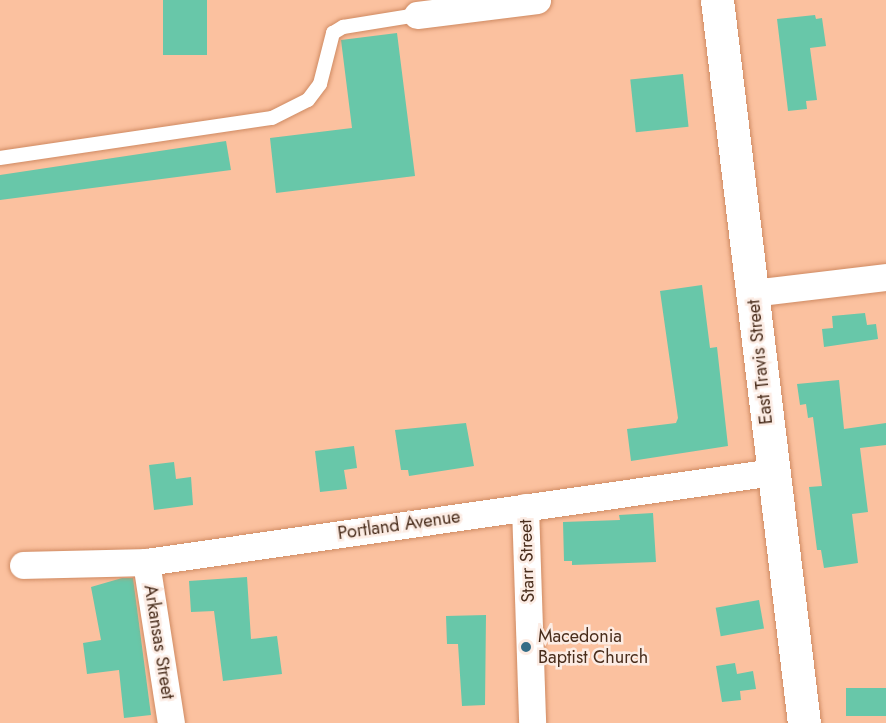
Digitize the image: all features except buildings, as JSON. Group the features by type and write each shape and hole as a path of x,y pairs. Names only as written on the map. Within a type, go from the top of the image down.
{"street":[{"path":"417,15 537,0"},
{"name":"East Travis Street","path":"717,0 804,723"},
{"path":"753,293 886,277"},
{"name":"Portland Avenue","path":"24,565 146,562 772,472"},
{"name":"Starr Street","path":"525,507 532,723"},
{"name":"Arkansas Street","path":"146,562 171,723"}],"lane":[{"path":"0,158 272,118 308,100 314,92 333,33 344,27 417,15"}],"place":[{"name":"Macedonia Baptist Church","path":"526,647"}]}
